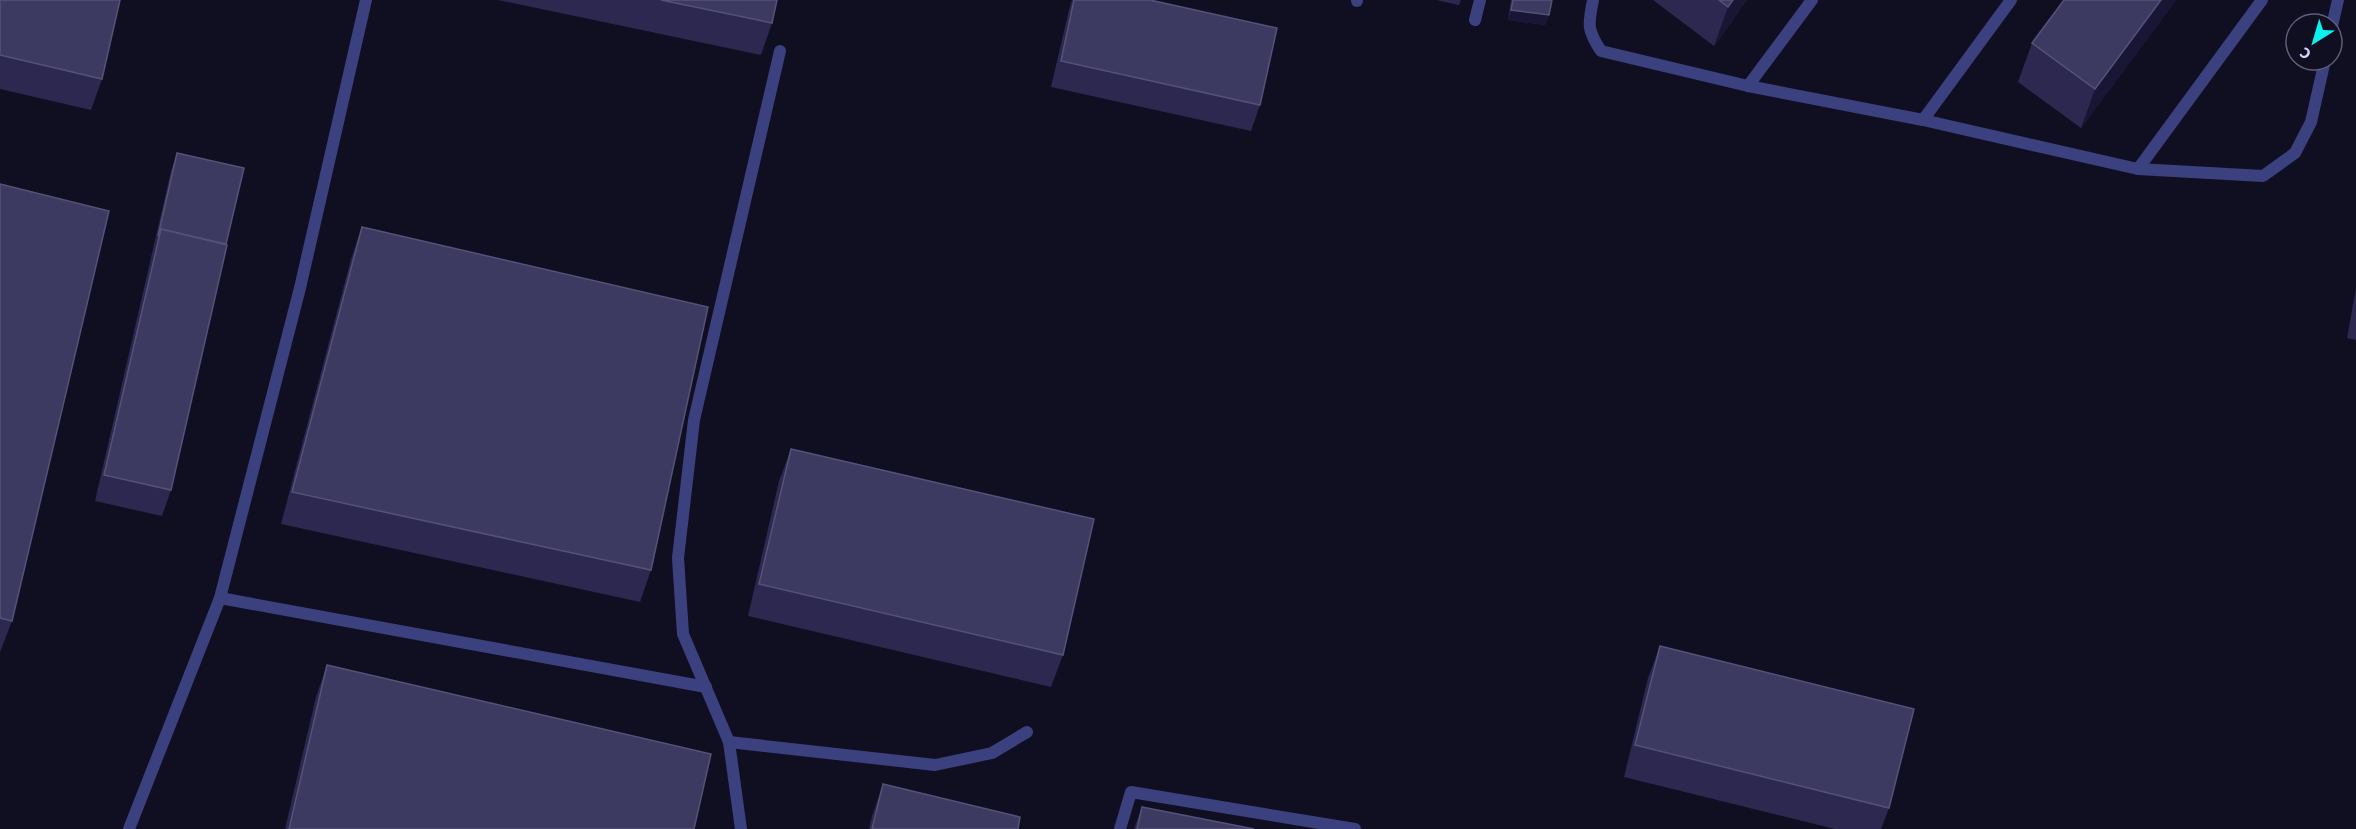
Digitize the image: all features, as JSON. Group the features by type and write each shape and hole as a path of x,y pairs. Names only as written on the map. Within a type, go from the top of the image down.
{"lane":[{"path":"129,829 220,598 300,288 366,0"},
{"path":"1475,20 1480,0"},
{"path":"1593,0 1590,34 1601,51 1748,86 1923,120 2138,169 2263,176 2295,153 2311,122 2322,72"},
{"path":"1748,86 1812,0"},
{"path":"1923,120 2011,0"},
{"path":"2138,169 2262,0"},
{"path":"741,829 729,742 683,634 678,558 694,420 780,51"},
{"path":"220,598 705,687"},
{"path":"729,742 935,765 992,753 1027,732"},
{"path":"1120,829 1131,792 1355,829"}],"building":[{"path":"0,0 120,0 102,79 0,55"},
{"path":"661,0 777,0 772,23"},
{"path":"1074,0 1150,0 1277,28 1260,105 1061,61"},
{"path":"1513,0 1552,0 1549,15 1511,10"},
{"path":"1719,0 1733,0 1728,7"},
{"path":"2064,0 2161,0 2095,89 2032,43"},
{"path":"177,153 244,168 226,244 161,229 158,236"},
{"path":"0,184 109,211 12,621 0,618"},
{"path":"362,227 708,307 651,570 292,492"},
{"path":"161,229 227,245 171,490 104,475"},
{"path":"791,449 1094,519 1063,655 759,584"},
{"path":"1660,646 1914,709 1889,808 1635,745"},
{"path":"327,665 711,754 694,829 289,829"},
{"path":"883,784 1020,817 1018,829 872,829"},
{"path":"1142,807 1254,829 1137,829"}]}
